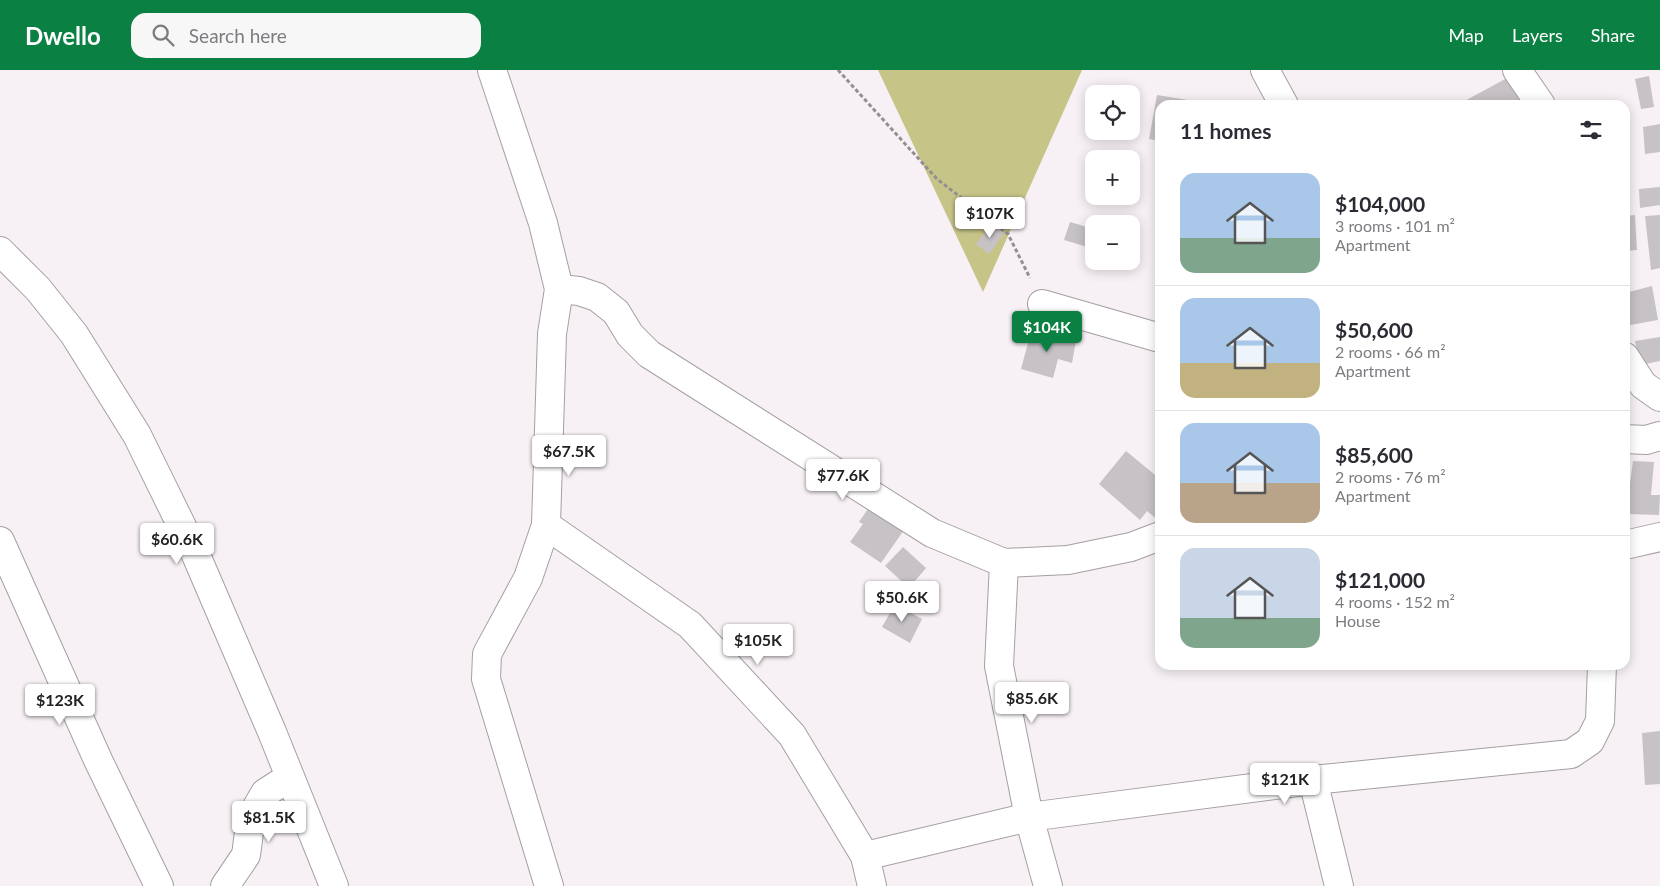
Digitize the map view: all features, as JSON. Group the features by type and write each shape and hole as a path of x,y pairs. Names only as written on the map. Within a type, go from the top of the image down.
{"street":[{"path":"492,70 544,223 559,289 552,334 546,524 528,578 487,654 486,679 549,886"},
{"path":"1265,70 1281,100"},
{"path":"1517,70 1538,100"},
{"path":"0,251 38,289 74,334 137,436 196,554 334,886"},
{"path":"559,289 579,291 597,297 616,312 630,336 649,354 932,533 1004,563 1068,560 1131,547 1155,538"},
{"path":"1042,304 1155,337"},
{"path":"1630,364 1642,384 1660,397"},
{"path":"1630,439 1646,440 1660,436"},
{"path":"546,524 690,624 792,734 865,856 872,886"},
{"path":"1630,544 1660,538"},
{"path":"0,541 98,760 159,886"},
{"path":"1004,563 998,666 1029,817 1048,886"},
{"path":"865,856 1029,817 1313,780 1572,754 1590,741 1600,721 1602,670"},
{"path":"225,886 246,855 251,817 264,793 290,777"},
{"path":"1313,780 1339,886"}],"path":[{"path":"838,70 937,179 1008,234 1042,304"}],"shaded area":[{"path":"878,70 1082,70 983,292"}],"building":[{"path":"1649,76 1654,107 1641,109 1635,79"},
{"path":"1507,78 1517,96 1521,94 1524,100 1466,100"},
{"path":"1157,95 1188,100 1156,100"},
{"path":"1155,106 1155,140 1149,139"},
{"path":"1660,124 1660,152 1645,154 1643,127"},
{"path":"1660,187 1660,205 1640,208 1639,189"},
{"path":"1635,215 1637,250 1630,251 1630,216"},
{"path":"1660,215 1660,268 1651,270 1645,216"},
{"path":"1070,222 1085,226 1085,246 1064,240"},
{"path":"992,223 1004,233 989,254 976,244"},
{"path":"1652,286 1658,320 1630,325 1630,292"},
{"path":"1032,328 1076,341 1072,363 1058,359 1053,378 1021,369"},
{"path":"1660,337 1660,361 1640,365 1635,341"},
{"path":"1126,451 1155,475 1155,518 1147,511 1140,520 1099,484"},
{"path":"1633,461 1654,462 1651,495 1660,495 1659,515 1630,514 1630,484"},
{"path":"870,506 904,530 881,563 850,542 863,524 859,522"},
{"path":"903,547 926,568 909,588 885,566"},
{"path":"895,604 922,619 910,643 882,627"},
{"path":"1660,731 1660,784 1645,785 1642,733"}]}
